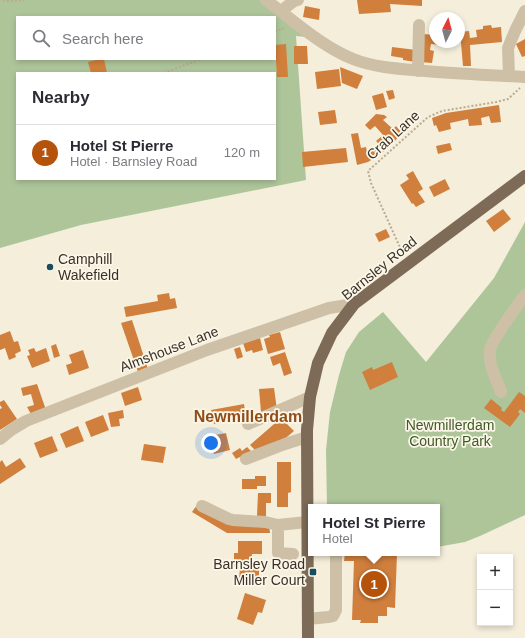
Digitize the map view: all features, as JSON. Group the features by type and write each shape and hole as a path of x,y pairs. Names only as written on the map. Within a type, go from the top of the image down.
{"main road":[{"name":"Barnsley Road","path":"308,638 307,437 310,397 318,363 332,333 354,304 525,176"}],"street":[{"path":"266,0 337,51 354,59 373,65 418,70 525,77"},
{"path":"281,11 294,1 298,0"},
{"path":"509,76 508,48 525,11"},
{"path":"418,70 419,25"},
{"path":"500,392 491,363 490,349 497,335 525,295"},
{"name":"Almshouse Lane","path":"0,439 26,421 207,350 329,308 354,304"},
{"path":"248,424 310,397"},
{"path":"246,459 307,437"},
{"path":"202,506 233,520 265,522 278,525 307,522"},
{"path":"278,525 278,553 293,554"},
{"path":"308,619 333,616 336,610 336,556"}],"path":[{"path":"3,0 24,0"},
{"path":"167,72 198,60"},
{"name":"Crab Lane","path":"408,264 371,183 368,171 428,116 442,110 508,99 525,84"}],"green space":[{"path":"0,0 266,0 317,38 296,36 306,180 81,225 0,248"},
{"name":"Newmillerdam Country Park","path":"525,222 525,515 465,542 440,546 440,504 327,504 326,450 330,412 346,352 359,332 383,312 426,362 494,278"}],"building":[{"path":"357,0 422,0 422,6 390,4 391,12 359,14"},
{"path":"305,6 320,9 319,20 303,17"},
{"path":"491,25 492,28 501,27 502,42 470,45 471,66 463,66 461,48 465,48 465,31 469,31 470,38 477,37 476,30 483,29 483,26"},
{"path":"423,34 429,34 429,48 430,50 434,51 432,63 420,62"},
{"path":"525,39 525,56 522,57 516,44"},
{"path":"286,44 288,77 277,77 276,45"},
{"path":"294,46 307,46 308,64 294,64"},
{"path":"392,47 416,50 415,62 391,56"},
{"path":"104,60 107,72 91,72 88,62"},
{"path":"340,67 363,76 357,89 342,83"},
{"path":"339,69 341,86 317,89 315,72"},
{"path":"393,90 395,98 389,100 386,91"},
{"path":"383,93 387,107 376,110 372,96"},
{"path":"499,105 501,122 491,123 489,116 481,118 482,125 469,126 468,119 450,123 451,129 439,132 436,125 434,126 432,118 446,113"},
{"path":"335,110 337,123 320,125 318,112"},
{"path":"376,114 387,117 383,120 393,129 396,126 402,133 381,154 368,162 357,165 351,134 358,133 361,148 366,147 367,152 379,144 376,141 383,135 375,126 370,130 365,125"},
{"path":"450,143 452,150 438,154 436,146"},
{"path":"346,148 348,162 303,167 302,152"},
{"path":"413,171 423,189 418,192 425,202 416,207 413,203 412,204 400,185 409,179 406,175"},
{"path":"445,179 450,189 434,197 429,187"},
{"path":"503,209 511,219 494,232 486,221"},
{"path":"386,229 390,237 379,242 375,234"},
{"path":"169,293 170,299 175,298 177,308 126,317 124,307 158,301 157,295"},
{"path":"132,320 148,369 138,372 121,323"},
{"path":"10,331 14,342 18,341 21,351 15,354 16,357 9,360 5,348 0,350 0,335"},
{"path":"280,332 285,349 268,354 264,339 270,337 269,335"},
{"path":"260,338 263,350 253,353 252,350 246,352 243,343"},
{"path":"56,344 60,356 54,358 51,346"},
{"path":"240,347 243,357 237,359 234,349"},
{"path":"34,348 36,352 46,348 50,361 32,368 27,356 30,355 28,350"},
{"path":"83,350 89,368 69,375 66,365 72,363 69,355"},
{"path":"285,352 292,373 284,376 280,363 273,366 270,357"},
{"path":"392,362 398,377 370,390 362,372 372,367 373,370"},
{"path":"37,384 46,410 31,414 27,407 34,405 31,394 23,396 21,388"},
{"path":"138,387 142,400 125,406 121,393"},
{"path":"274,388 277,410 261,412 259,389"},
{"path":"519,392 525,396 525,413 520,409 518,412 520,414 510,427 484,408 491,399 502,408 501,410 504,412"},
{"path":"4,400 17,419 0,430 0,409 2,408 0,402"},
{"path":"244,404 246,418 214,424 211,410"},
{"path":"123,410 124,418 119,419 120,426 111,427 108,413"},
{"path":"103,415 109,430 91,437 85,422"},
{"path":"281,418 294,431 275,447 255,450 250,445"},
{"path":"78,426 84,441 66,448 60,434"},
{"path":"226,433 230,450 214,454 210,436"},
{"path":"52,436 58,451 40,458 34,443"},
{"path":"144,444 166,447 163,463 141,460"},
{"path":"247,447 254,454 242,456 236,459 232,453 240,448 242,451"},
{"path":"20,458 26,467 0,484 0,462 2,460 6,467"},
{"path":"277,462 291,462 291,492 288,493 288,507 277,507"},
{"path":"255,476 266,476 266,486 257,486 257,489 242,489 242,479 255,479"},
{"path":"258,493 271,493 271,503 266,503 266,516 257,516"},
{"path":"197,505 269,525 270,533 227,533 192,512"},
{"path":"238,541 262,541 262,554 252,554 251,567 259,567 259,577 252,577 252,581 239,581 240,567 234,567 234,553 238,553"},
{"path":"345,556 397,556 395,608 387,607 387,616 378,616 378,623 360,623 361,620 352,620 354,561 344,561"},
{"path":"245,593 266,600 262,613 258,612 253,625 237,619"}],"place":[{"name":"Camphill Wakefield","path":"50,267"},
{"name":"Barnsley Road Miller Court","path":"313,572"},
{"name":"Hotel St Pierre","path":"374,584"}],"district":[{"name":"Newmillerdam","path":"248,416"}]}
